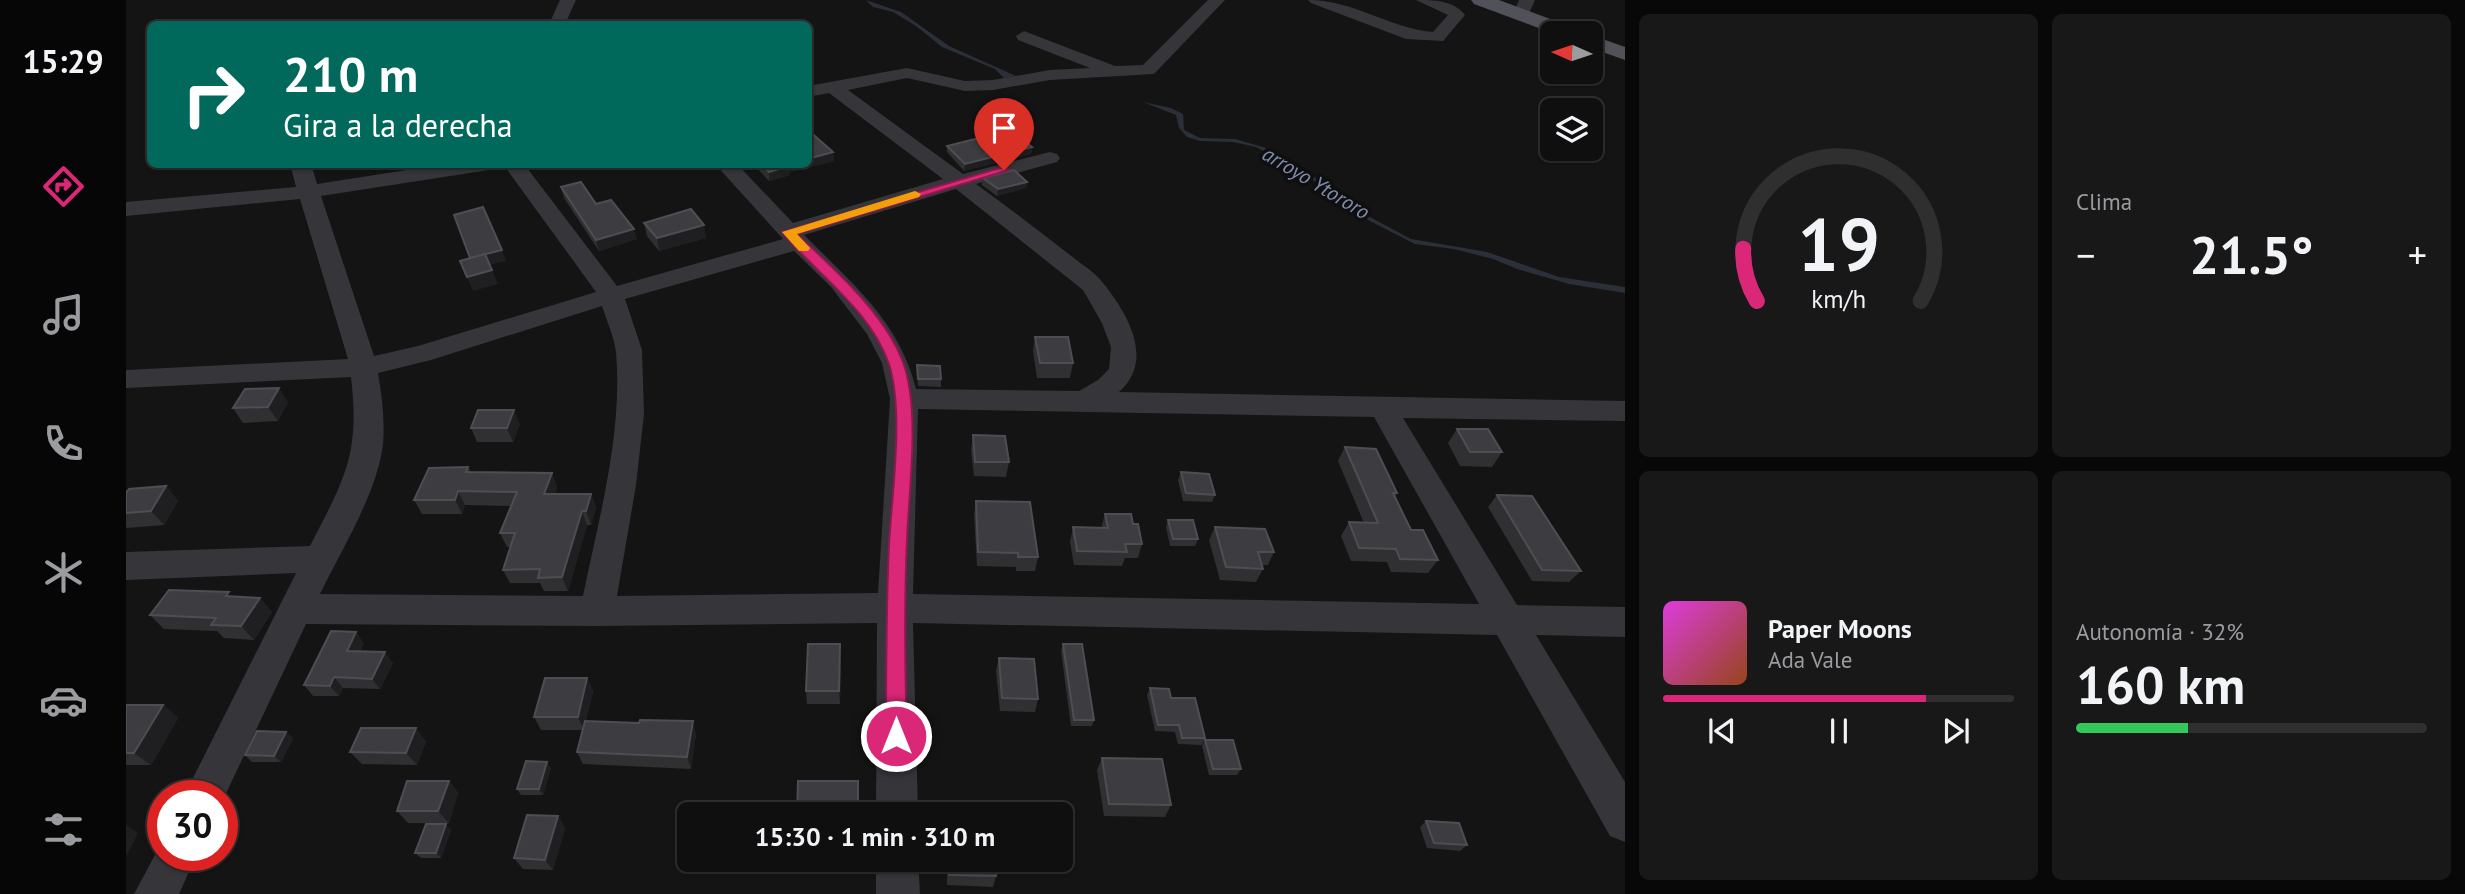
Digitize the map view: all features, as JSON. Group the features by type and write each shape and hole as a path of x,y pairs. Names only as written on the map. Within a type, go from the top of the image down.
{"main road":[{"path":"1481,0 1524,8 1548,21"},
{"path":"1603,46 1625,54"}],"street":[{"path":"558,21 568,0"},
{"path":"812,91 907,73 955,85 999,84 1148,70 1217,0"},
{"path":"1315,0 1412,35 1437,37 1457,15 1424,0"},
{"path":"1024,36 1117,72"},
{"path":"832,87 1023,229 1093,286 1145,380 1186,402"},
{"path":"126,379 364,367 422,354 611,296 957,182 1050,158"},
{"path":"126,209 304,178 436,168"},
{"path":"516,168 611,296 629,351 630,414 621,485 597,611"},
{"path":"729,168 793,237 840,282 879,331 896,363 904,399 895,608 897,802"},
{"path":"212,780 360,479 368,446 370,416 364,367 304,178"},
{"path":"1086,400 1117,379 1123,370 1124,346"},
{"path":"904,399 1186,402 1384,410 1625,411"},
{"path":"1384,410 1625,821"},
{"path":"126,566 320,559"},
{"path":"295,609 597,611 895,608 1625,622"},
{"path":"156,894 168,871"},
{"path":"897,872 898,894"}],"shaded area":[{"path":"866,0 901,12 949,46 1016,76 1004,78 995,69 942,47 916,26 893,12 873,7"},
{"path":"1143,102 1171,108 1183,114 1184,130 1200,138 1235,139 1266,148 1324,183 1368,216 1411,239 1487,252 1559,277 1625,287 1625,293 1569,284 1454,249 1415,244 1368,220 1306,175 1256,147 1187,137 1179,128 1176,115"}],"building":[{"path":"1011,130 1032,147 965,164 947,146"},
{"path":"812,134 833,152 812,158"},
{"path":"765,168 782,168 769,172"},
{"path":"1014,170 1027,182 998,189 983,178"},
{"path":"581,182 596,204 611,200 634,229 596,240 561,187"},
{"path":"483,207 502,250 470,258 454,215"},
{"path":"691,209 704,225 657,238 644,223"},
{"path":"485,254 492,270 467,277 460,261"},
{"path":"1035,337 1068,337 1073,363 1040,363"},
{"path":"917,365 940,366 941,379 918,379"},
{"path":"279,388 268,407 233,408 245,389"},
{"path":"478,410 514,410 507,428 471,428"},
{"path":"1457,429 1488,429 1502,452 1470,452"},
{"path":"973,435 1005,436 1009,462 975,462"},
{"path":"1345,447 1376,449 1411,530 1423,530 1438,560 1400,559 1396,549 1359,548 1349,522 1378,523"},
{"path":"468,467 466,472 552,473 544,494 591,494 586,511 582,511 562,577 538,578 540,569 503,570 515,533 500,533 517,492 458,491 455,500 414,500 429,468"},
{"path":"1181,472 1209,474 1215,495 1186,493"},
{"path":"166,486 151,511 126,513 126,493 129,489"},
{"path":"1497,495 1532,496 1581,571 1542,570"},
{"path":"976,501 1030,502 1038,557 1018,557 1018,553 978,552"},
{"path":"1105,514 1131,514 1133,524 1138,524 1142,544 1125,544 1127,552 1077,551 1073,527 1108,528"},
{"path":"1168,520 1193,520 1198,539 1173,539"},
{"path":"1215,527 1265,529 1274,552 1258,552 1263,569 1226,567"},
{"path":"169,590 229,592 226,596 260,598 241,626 211,625 216,618 150,615"},
{"path":"331,631 356,632 347,651 385,652 372,679 334,677 330,686 304,685"},
{"path":"808,644 840,644 839,691 806,691"},
{"path":"1063,644 1082,644 1094,720 1074,720"},
{"path":"999,658 1034,659 1038,699 1002,698"},
{"path":"545,678 587,678 578,717 534,717"},
{"path":"1150,688 1169,689 1171,698 1195,698 1205,738 1182,738 1179,725 1158,725"},
{"path":"126,705 163,705 134,753 126,753"},
{"path":"640,720 693,721 687,757 577,752 585,721 639,723"},
{"path":"361,728 416,728 406,753 350,752"},
{"path":"257,731 286,732 274,756 245,755"},
{"path":"1205,740 1233,740 1241,769 1213,769"},
{"path":"1102,758 1162,759 1171,805 1109,804"},
{"path":"526,761 547,762 539,789 517,789"},
{"path":"407,781 449,781 438,811 397,811"},
{"path":"798,781 858,781 858,802 797,802"},
{"path":"527,815 558,816 545,860 514,858"},
{"path":"1426,821 1459,823 1467,845 1434,843"},
{"path":"426,824 446,824 436,853 415,853"},
{"path":"949,872 996,872 996,876 949,875"}],"slow traffic":[{"path":"804,248 789,232 915,194"}],"route":[{"path":"896,736 895,608 904,399 896,363 879,331 840,282 789,232 1004,170"}],"water label":[{"name":"arroyo Ytororo","path":"1316,183"}]}
